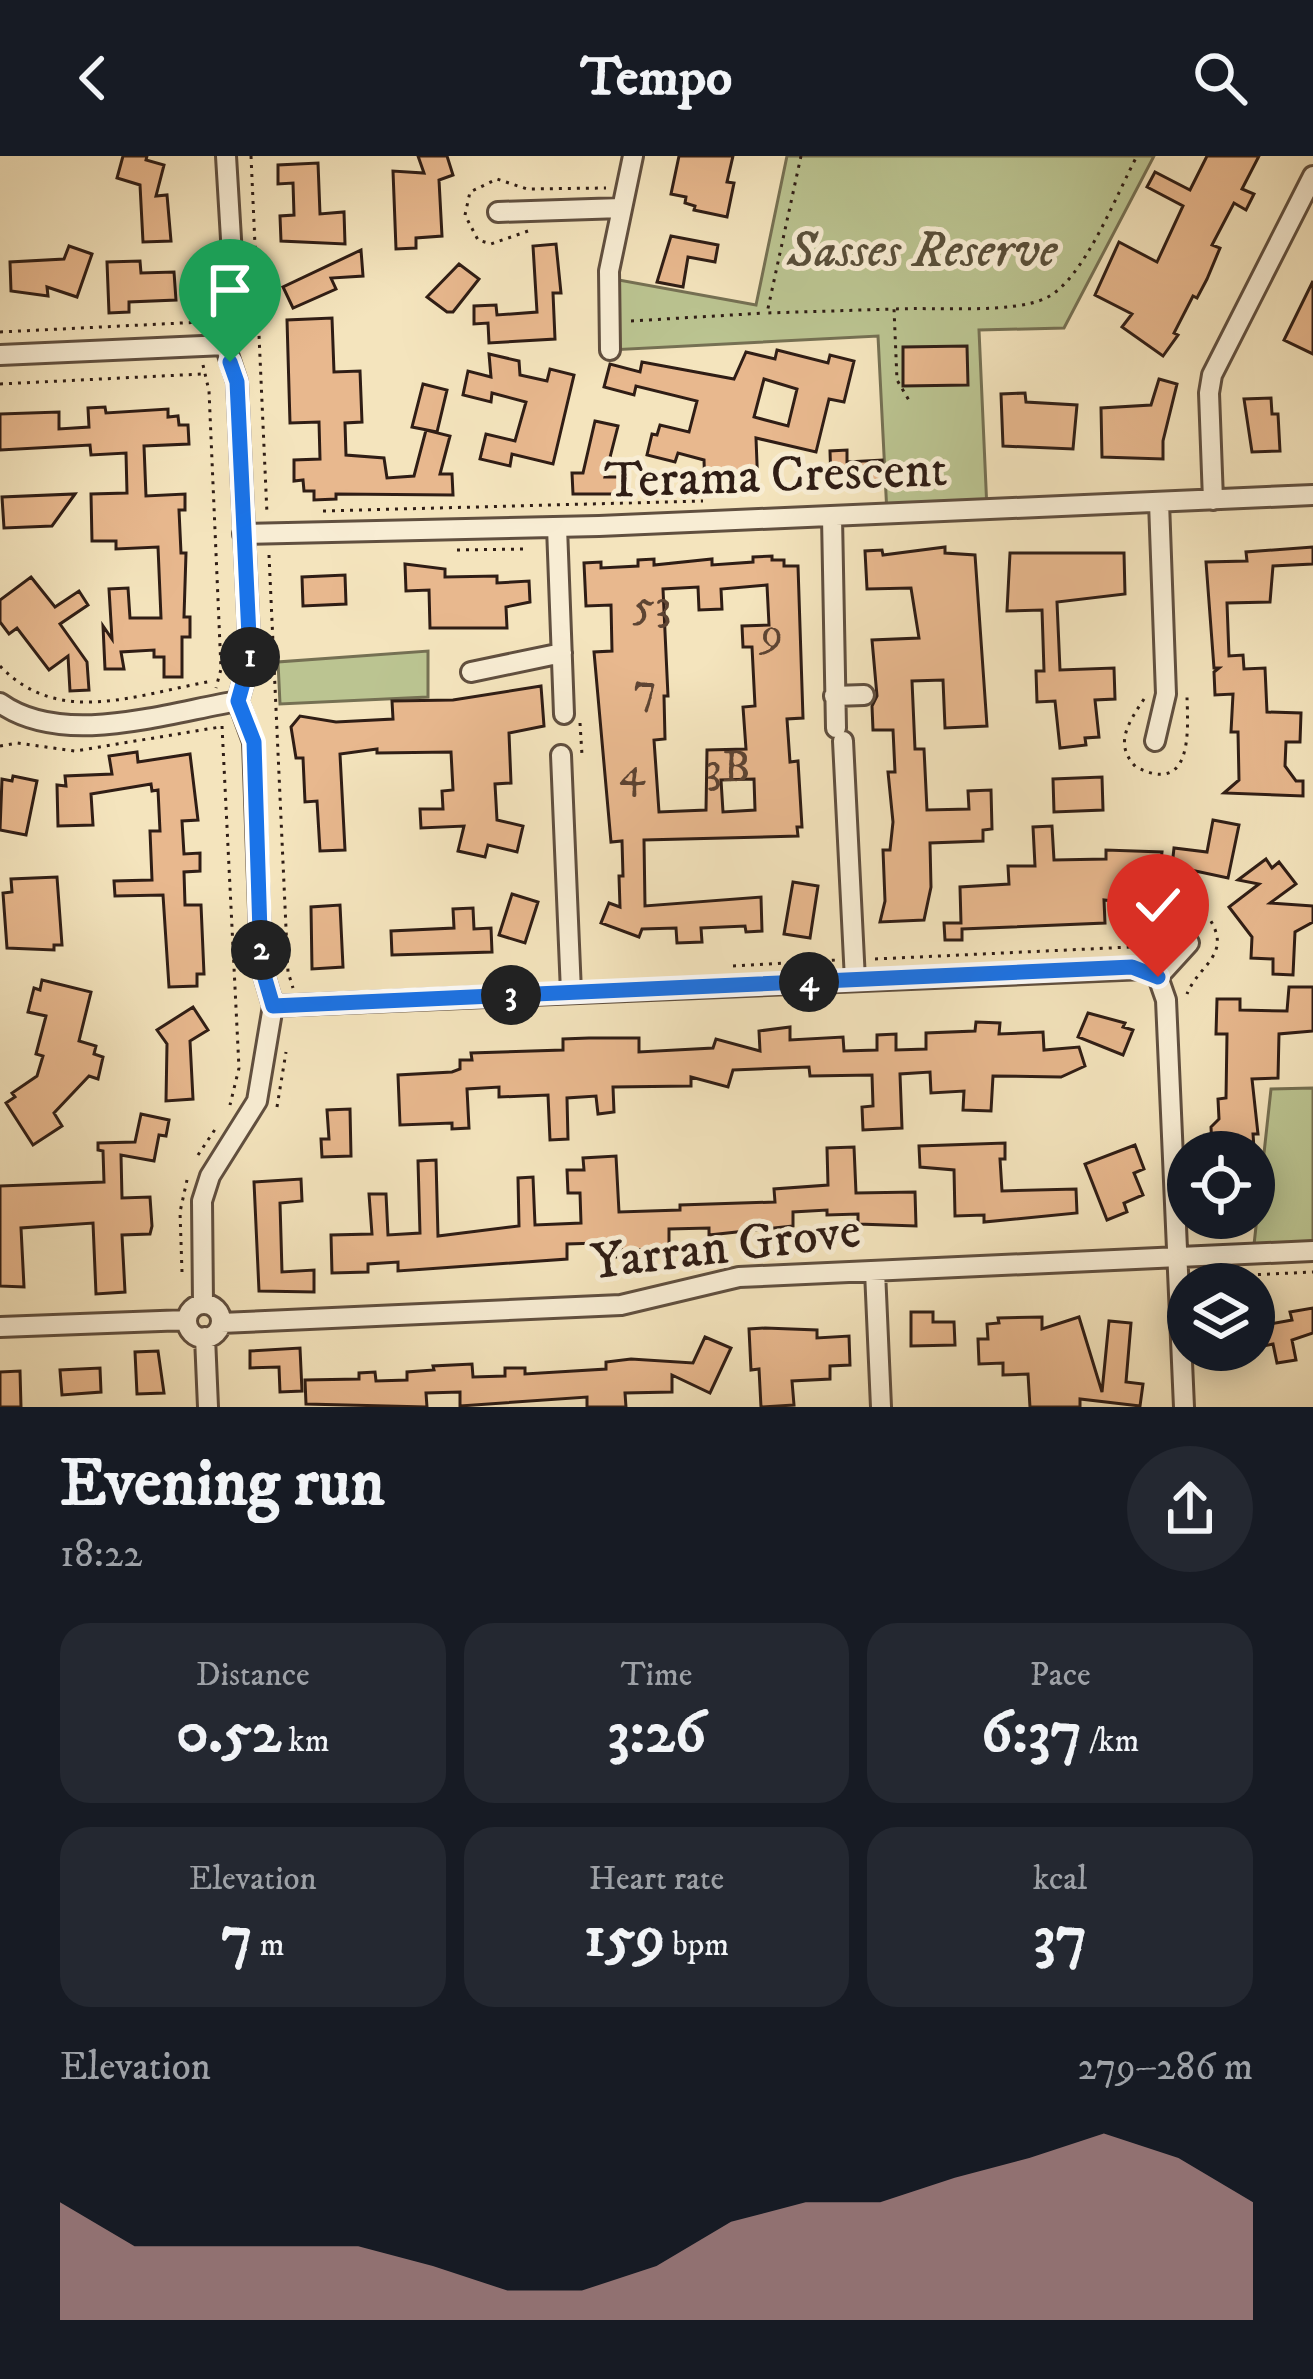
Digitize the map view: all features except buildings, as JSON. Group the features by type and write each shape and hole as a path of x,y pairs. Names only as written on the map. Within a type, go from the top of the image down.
{"street":[{"path":"203,1304 202,1201 210,1176 256,1101 273,1006 261,965 254,742 238,701 250,658 237,382 225,345 235,305 226,156"},
{"path":"610,350 608,278 633,156"},
{"path":"1213,500 1212,375 1313,176"},
{"path":"498,212 622,208"},
{"path":"0,355 225,345"},
{"name":"Terama Crescent","path":"243,534 832,518 1313,495"},
{"path":"1155,741 1166,694 1159,502"},
{"path":"832,518 834,696 855,980"},
{"path":"557,527 564,714"},
{"path":"471,672 562,653"},
{"path":"834,696 864,694"},
{"path":"0,704 26,719 74,727 238,701"},
{"path":"561,755 572,992"},
{"path":"1158,977 1189,943"},
{"path":"273,1006 1132,967 1158,977"},
{"path":"1158,977 1167,1008 1184,1407"},
{"name":"Yarran Grove","path":"220,1323 610,1306 739,1277 1313,1251"},
{"path":"875,1271 881,1407"},
{"path":"203,1304 216,1309 220,1323 217,1331 205,1337 190,1330 187,1319 194,1307 203,1304"},
{"path":"0,1328 187,1319"},
{"path":"205,1337 208,1407"}],"path":[{"path":"251,156 267,513"},
{"path":"767,313 802,156"},
{"path":"628,321 1025,304 1057,292 1079,265 1137,156"},
{"path":"0,332 202,322 213,304 210,241"},
{"path":"627,307 629,334"},
{"path":"894,309 897,380 910,402"},
{"path":"0,666 38,697 74,703 214,681 220,674 209,391 203,363"},
{"path":"0,383 204,374"},
{"path":"314,512 708,500"},
{"path":"269,553 288,972 293,985"},
{"path":"222,727 239,1068 226,1113"},
{"path":"272,1117 283,1090 286,1045"},
{"path":"182,1289 182,1198 192,1167 218,1124"},
{"path":"1275,1274 1313,1272"}],"green space":[{"name":"Sasses Reserve","path":"787,156 1154,156 1064,328 979,330 987,510 887,514 878,336 610,350 608,278 756,305"},
{"path":"428,651 428,697 280,704 278,662"},
{"path":"1313,1088 1313,1251 1253,1254 1255,1239 1275,1239 1275,1131 1266,1131 1271,1089"}],"route":[{"path":"230,362 237,382 250,658 238,701 254,742 261,965 273,1006 1132,967 1158,977"}]}
